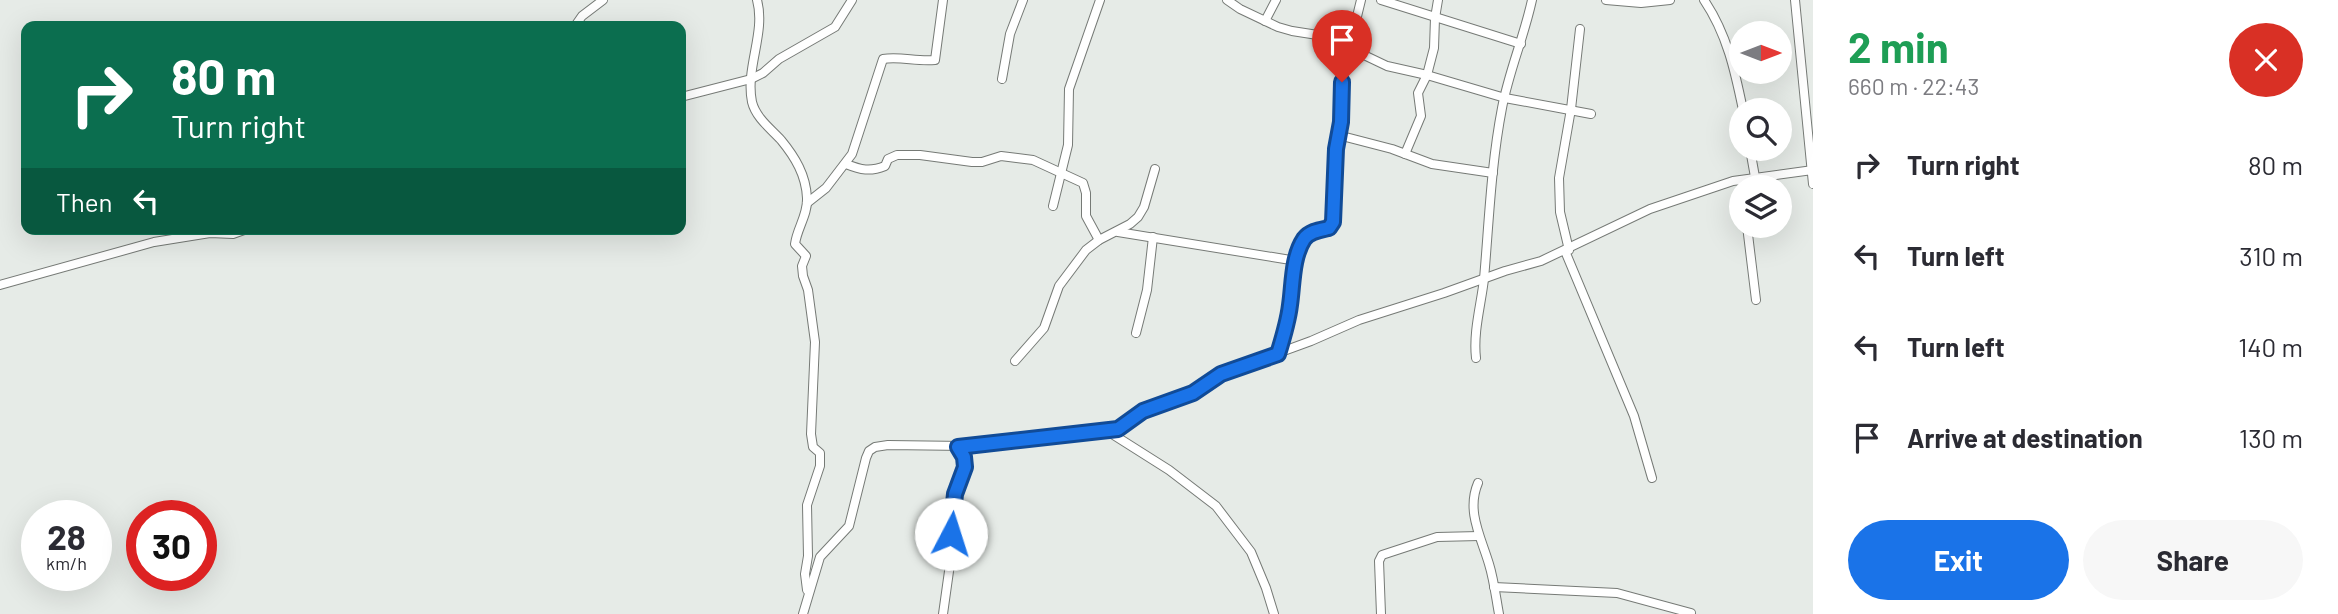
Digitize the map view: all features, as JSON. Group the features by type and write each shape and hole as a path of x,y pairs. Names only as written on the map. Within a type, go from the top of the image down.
{"street":[{"path":"578,21 603,0"},
{"path":"757,0 758,28 751,79 752,103 761,118 800,164 807,203 807,212 795,244 806,256 802,266 803,276 808,290 815,342 811,434 813,447 820,453 821,466 807,505 808,556 805,574 808,593"},
{"path":"686,96 751,79 835,26 852,0"},
{"path":"807,203 826,188 846,164 872,97 883,59 921,62 935,60 943,0"},
{"path":"1002,79 1010,34 1023,0"},
{"path":"1053,206 1068,145 1069,89 1100,0"},
{"path":"1227,0 1265,21 1292,31 1324,36 1387,66 1505,98 1591,114"},
{"path":"1265,21 1276,0"},
{"path":"1278,354 1286,330 1297,261 1305,237 1312,232 1329,228 1333,222 1342,82 1361,0"},
{"path":"1381,0 1521,44"},
{"path":"1405,154 1421,116 1418,93 1427,75 1434,48 1434,18 1438,0"},
{"path":"1476,358 1475,344 1493,173 1505,98 1531,0"},
{"path":"1606,0 1641,3 1671,0"},
{"path":"1704,0 1726,41 1740,98"},
{"path":"1795,0 1813,184"},
{"path":"1580,29 1571,109 1559,178 1560,212 1567,250 1634,415 1651,478"},
{"path":"1338,135 1432,164 1493,173"},
{"path":"846,164 863,171 869,170 885,166 888,159 897,155 920,155 972,162 1001,156 1033,160 1062,175 1077,179 1085,186 1086,216 1099,240"},
{"path":"1016,361 1044,328 1052,302 1066,275 1086,250 1138,217 1155,169"},
{"path":"1771,175 1812,170"},
{"path":"803,614 820,557 849,526 869,452 876,447 958,447 1109,432 1118,429 1143,411 1193,393 1221,374 1337,331 1359,320 1541,261 1650,209 1717,185 1729,184"},
{"path":"1118,232 1297,261"},
{"path":"0,285 154,242 198,235"},
{"path":"1136,332 1152,261 1153,237"},
{"path":"1748,238 1756,300"},
{"path":"1109,432 1169,470 1216,506 1251,552 1274,614"},
{"path":"943,614 951,557 947,552 946,541 951,534 955,494 965,467 964,457 958,447"},
{"path":"1478,483 1473,494 1473,507 1499,614"},
{"path":"1381,614 1378,561 1382,555 1437,537 1479,536"},
{"path":"1494,587 1617,593 1691,613"}],"route":[{"path":"951,534 955,494 965,467 964,457 958,447 1109,432 1118,429 1143,411 1193,393 1221,374 1278,354 1286,330 1300,248 1305,237 1312,232 1329,228 1333,222 1342,82"}]}
